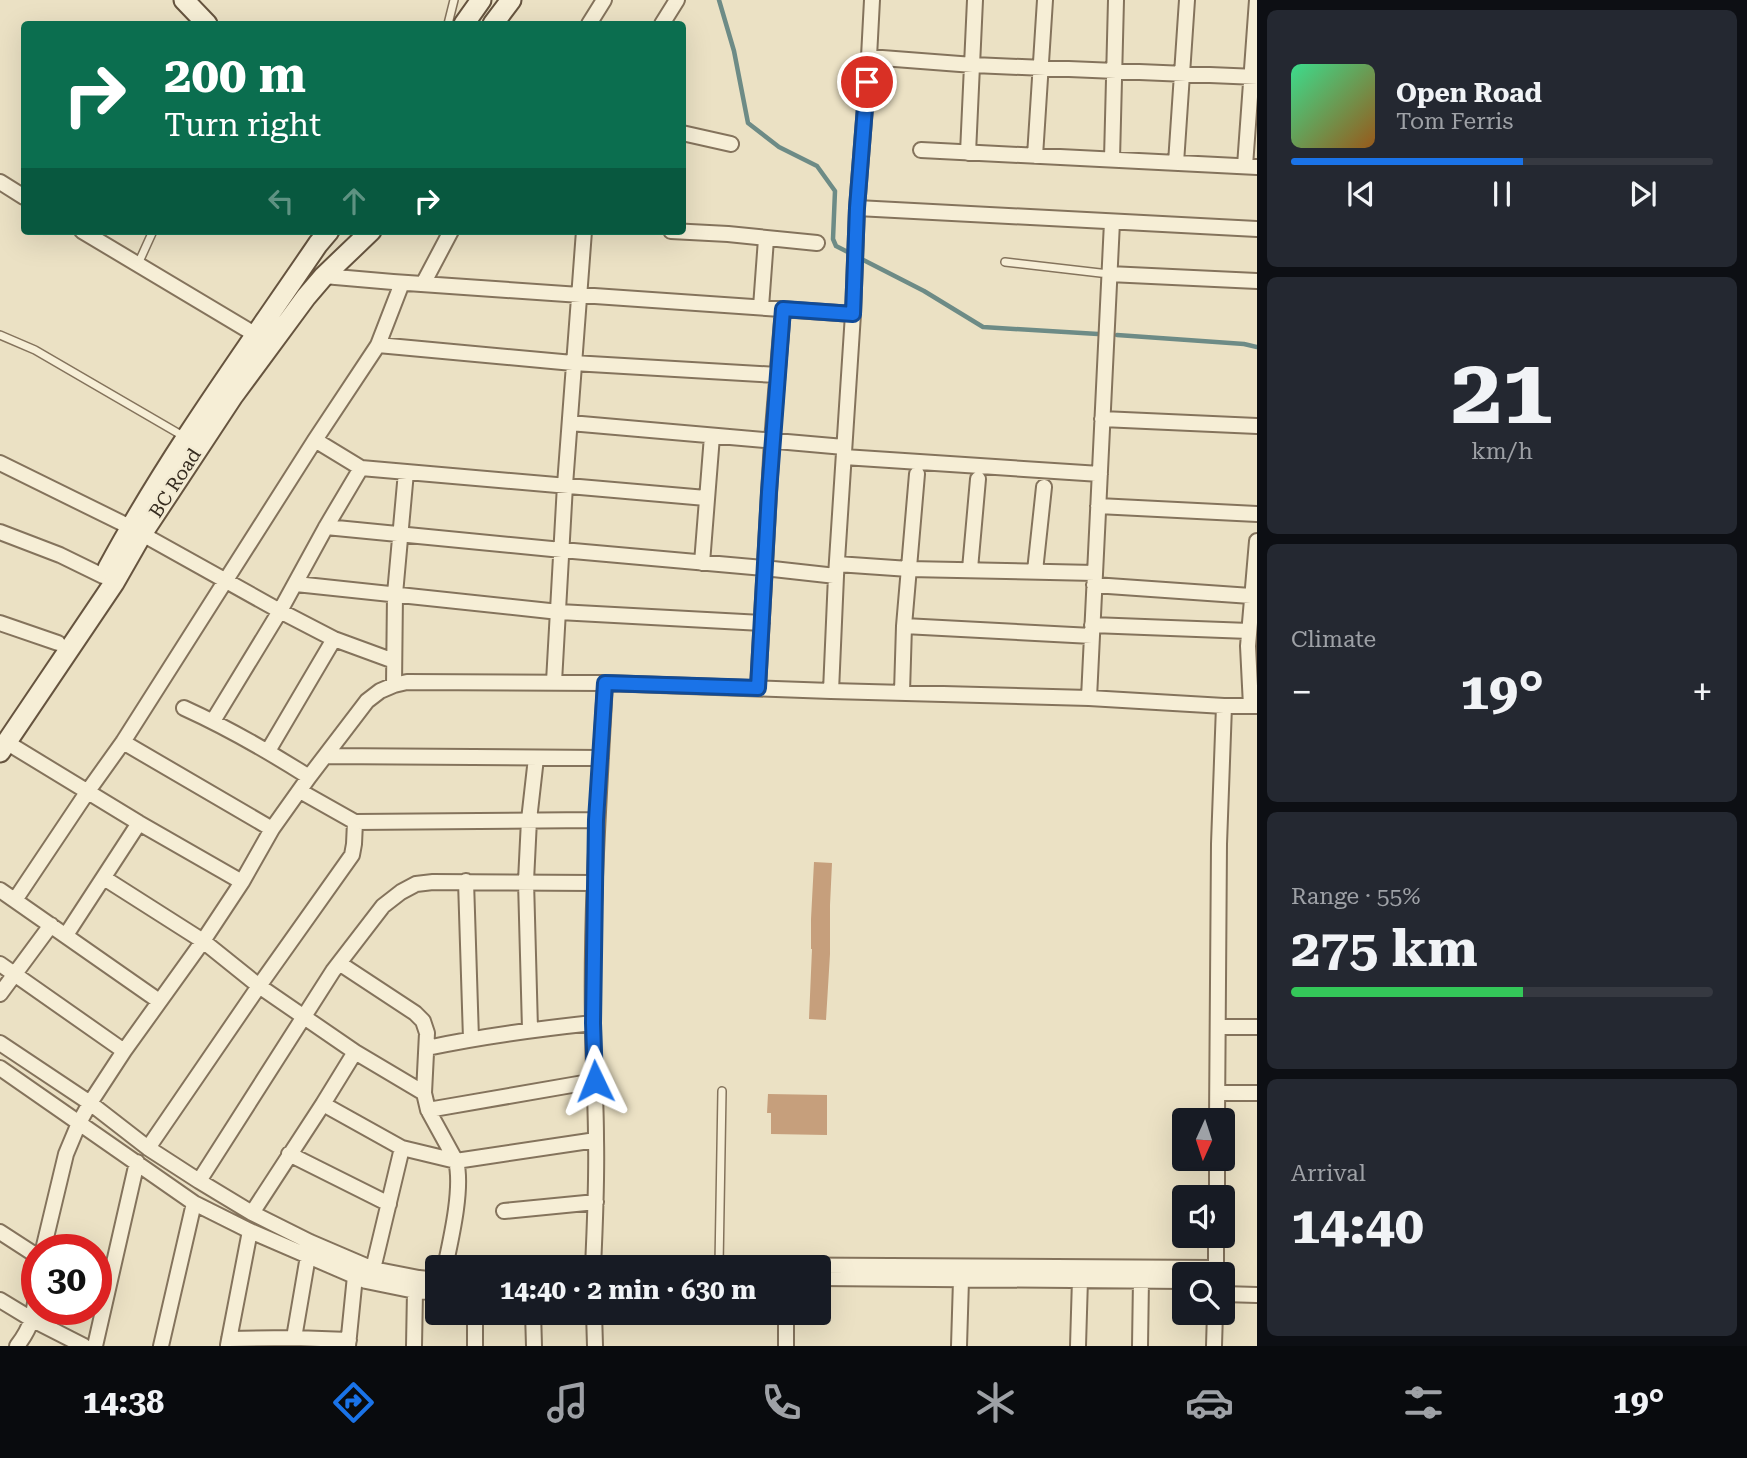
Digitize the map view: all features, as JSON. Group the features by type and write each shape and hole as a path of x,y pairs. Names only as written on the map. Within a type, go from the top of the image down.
{"street":[{"path":"184,0 204,21"},
{"path":"466,21 481,0"},
{"path":"495,21 511,0"},
{"path":"591,21 604,0"},
{"path":"664,21 677,0"},
{"path":"831,691 857,208 872,0"},
{"path":"968,153 975,0"},
{"path":"1035,156 1045,0"},
{"path":"1112,159 1116,0"},
{"path":"1176,163 1187,0"},
{"path":"921,150 1251,167 1257,0"},
{"path":"869,57 973,65 1254,77"},
{"path":"686,134 731,144"},
{"path":"0,182 21,192"},
{"path":"857,208 1257,229"},
{"path":"1088,698 1112,222"},
{"path":"686,232 817,243"},
{"path":"89,235 256,335"},
{"path":"242,882 2,741 58,643 136,530 187,438 325,235"},
{"name":"BC Road","path":"2,741 114,583 136,530 306,296 367,235"},
{"path":"423,284 449,235"},
{"path":"554,682 573,363 584,235"},
{"path":"761,307 766,239"},
{"path":"1110,274 1257,281"},
{"path":"324,276 853,314"},
{"path":"15,900 124,741 378,345 402,283"},
{"path":"758,688 772,442 783,309"},
{"path":"378,345 573,363 777,375"},
{"path":"1102,419 1257,426"},
{"path":"570,423 772,442 844,452 1100,474"},
{"path":"702,563 712,436"},
{"path":"315,440 361,468 706,498"},
{"path":"0,463 136,530 225,582 334,639 394,661"},
{"path":"213,721 296,584 361,468"},
{"path":"394,685 395,594 406,472"},
{"path":"902,692 904,626 917,474"},
{"path":"970,569 978,479"},
{"path":"1035,571 1044,487"},
{"path":"1098,506 1257,513"},
{"path":"326,527 764,568 1035,571 1251,596"},
{"path":"0,532 60,555 103,576"},
{"path":"47,1234 66,1154 90,1103 242,882 272,830 309,777 367,701 380,691 407,682 554,682 1088,698 1254,706 1253,646 1249,631 1257,541"},
{"path":"296,584 559,612 762,623"},
{"path":"0,623 58,643"},
{"path":"904,626 1249,631"},
{"path":"268,751 334,639"},
{"path":"594,1255 596,1202 593,1023 596,820 605,683"},
{"path":"1217,1108 1219,844 1224,706"},
{"path":"184,708 268,751 309,777"},
{"path":"124,741 272,830"},
{"path":"325,756 601,758"},
{"path":"530,1030 526,881 536,758"},
{"path":"300,791 355,822 596,820"},
{"path":"66,936 139,822"},
{"path":"148,1148 352,855 355,822"},
{"path":"104,878 202,941 304,1018 424,1093"},
{"path":"199,1181 339,963 383,906 401,892 415,884 433,881 595,883"},
{"path":"466,881 471,1039"},
{"path":"0,890 159,1002"},
{"path":"0,994 51,925"},
{"path":"339,963 415,1013 423,1021 428,1033 424,1093 428,1110 456,1161 458,1183 447,1255"},
{"path":"0,964 124,1051"},
{"path":"427,1048 530,1030 593,1023"},
{"path":"1219,1027 1257,1027"},
{"path":"0,1043 90,1103 148,1148 252,1213 373,1269 425,1279"},
{"path":"252,1213 355,1052"},
{"path":"0,1068 194,1203 250,1231 366,1281 425,1291"},
{"path":"428,1110 595,1081"},
{"path":"1218,1093 1257,1093"},
{"path":"323,1104 402,1148 456,1161 596,1140"},
{"path":"373,1269 402,1148"},
{"path":"289,1154 389,1204"},
{"path":"95,1346 136,1162"},
{"path":"504,1211 596,1202"},
{"path":"161,1346 194,1203"},
{"path":"250,1231 228,1342 294,1338 349,1343 355,1276"},
{"path":"0,1232 21,1246"},
{"path":"294,1338 308,1256"},
{"path":"831,1266 1172,1270"},
{"path":"831,1278 1172,1280"},
{"path":"1078,1346 1080,1279"},
{"path":"1140,1346 1141,1279"},
{"path":"959,1346 961,1280"},
{"path":"414,1346 415,1291"},
{"path":"1235,1294 1257,1295"},
{"path":"0,1300 21,1313"},
{"path":"17,1346 31,1325"},
{"path":"43,1325 84,1346"},
{"path":"475,1325 475,1346"},
{"path":"534,1325 534,1346"},
{"path":"594,1325 595,1346"},
{"path":"786,1325 786,1346"},
{"path":"1214,1346 1215,1325"}],"lane":[{"path":"449,21 454,0"},
{"path":"138,264 151,235"},
{"path":"1005,262 1110,274"},
{"path":"0,335 35,351 187,438"},
{"path":"719,1255 722,1091"}],"building":[{"path":"814,862 832,863 826,1020 809,1019"},
{"path":"768,1094 827,1095 827,1135 771,1134 771,1113 767,1113"}],"waterway":[{"path":"719,0 734,51 748,123 779,147 817,166 835,191 833,239 836,246 924,291 983,327 1098,334"},
{"path":"1117,335 1257,347"}],"route":[{"path":"595,1081 593,1023 596,820 605,683 758,688 783,309 853,314 857,208 867,82"}]}
